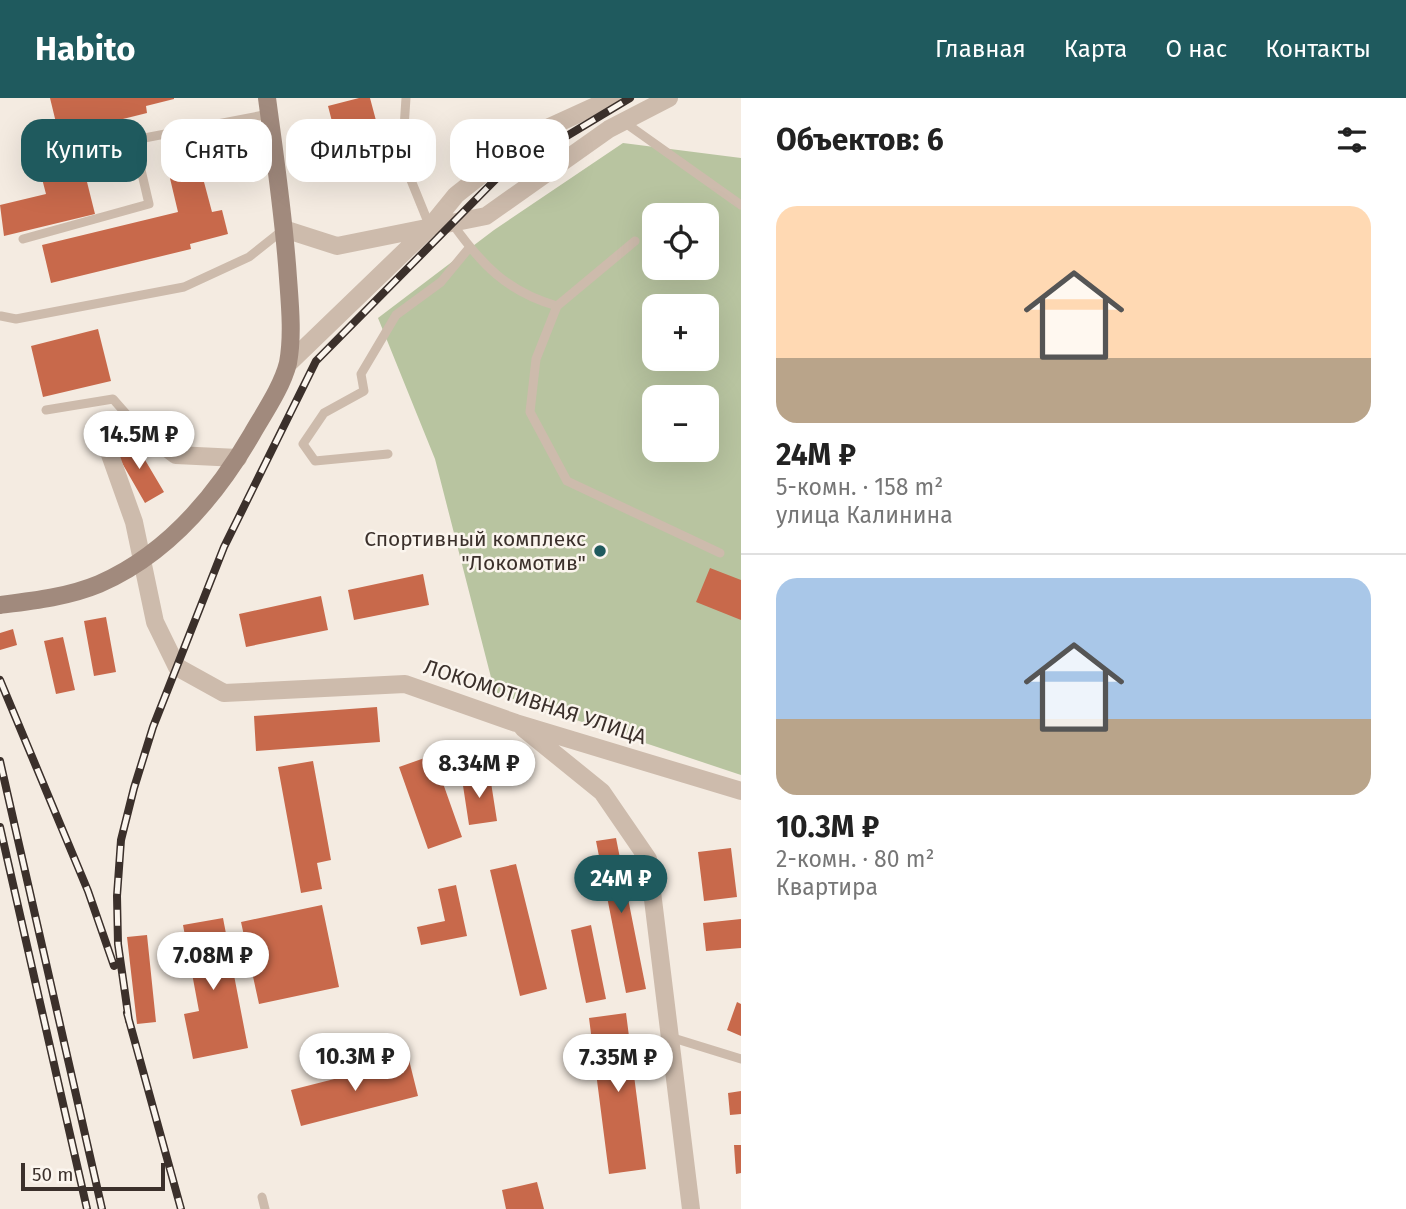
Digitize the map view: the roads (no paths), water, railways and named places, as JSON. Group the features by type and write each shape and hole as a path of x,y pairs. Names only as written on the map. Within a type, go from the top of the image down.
{"main road":[{"path":"0,605 76,592 141,562 196,512 222,483 238,458 288,364 290,302 284,229 268,106"}],"street":[{"path":"288,364 430,227 456,195 532,135 613,98"},
{"path":"284,229 337,246 486,216 624,122 669,98"},
{"path":"135,424 176,455 238,458"},
{"name":"ЛОКОМОТИВНАЯ УЛИЦА","path":"135,424 103,435 134,522 155,622 177,667 224,693 405,684 516,723 741,791"},
{"path":"516,723 602,792 648,859 691,1209"}],"lane":[{"path":"406,98 402,158 430,227"},
{"path":"23,239 149,204 134,140 268,106"},
{"path":"624,122 722,195 741,205"},
{"path":"722,195 741,196"},
{"path":"452,223 478,261 527,298 557,306"},
{"path":"1,316 16,319 184,287 249,257 284,229"},
{"path":"635,241 557,306 536,359 530,412 567,481 719,553"},
{"path":"388,454 315,461 303,444 324,412 364,391 361,374 396,316 441,282 469,248"},
{"path":"46,410 113,399 135,424"},
{"path":"670,1037 741,1059"},
{"path":"262,1197 265,1209"}],"railway":[{"path":"129,1021 118,944 117,896 121,840 134,788 153,727 224,547 316,361 497,178 630,98"},
{"path":"0,680 88,891 114,966"},
{"path":"0,761 102,1209"},
{"path":"0,827 87,1209"},
{"path":"127,1013 181,1209"}],"place":[{"name":"Спортивный комплекс \"Локомотив\"","path":"600,551"}]}
